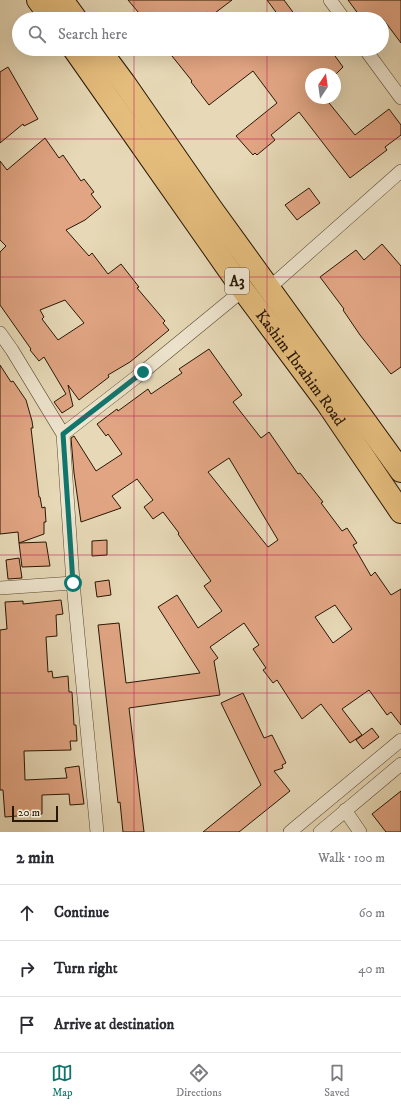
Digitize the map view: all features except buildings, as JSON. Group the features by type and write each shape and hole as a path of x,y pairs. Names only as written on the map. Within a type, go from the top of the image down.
{"highway":[{"path":"38,0 47,12"},
{"path":"62,0 71,12"},
{"name":"Kashim Ibrahim Road","path":"79,56 243,290 327,404 401,512"},
{"name":"Kashim Ibrahim Road","path":"104,56 211,208 401,471"}],"street":[{"path":"330,0 339,12"},
{"path":"370,56 401,98"},
{"path":"269,288 401,171"},
{"path":"63,434 143,372 243,290"},
{"path":"0,333 63,434 73,583 97,832"},
{"path":"0,588 73,583"},
{"path":"290,832 401,740"},
{"path":"320,832 401,764"},
{"path":"345,810 360,832"}],"route":[{"path":"73,583 63,434 143,372"}]}
